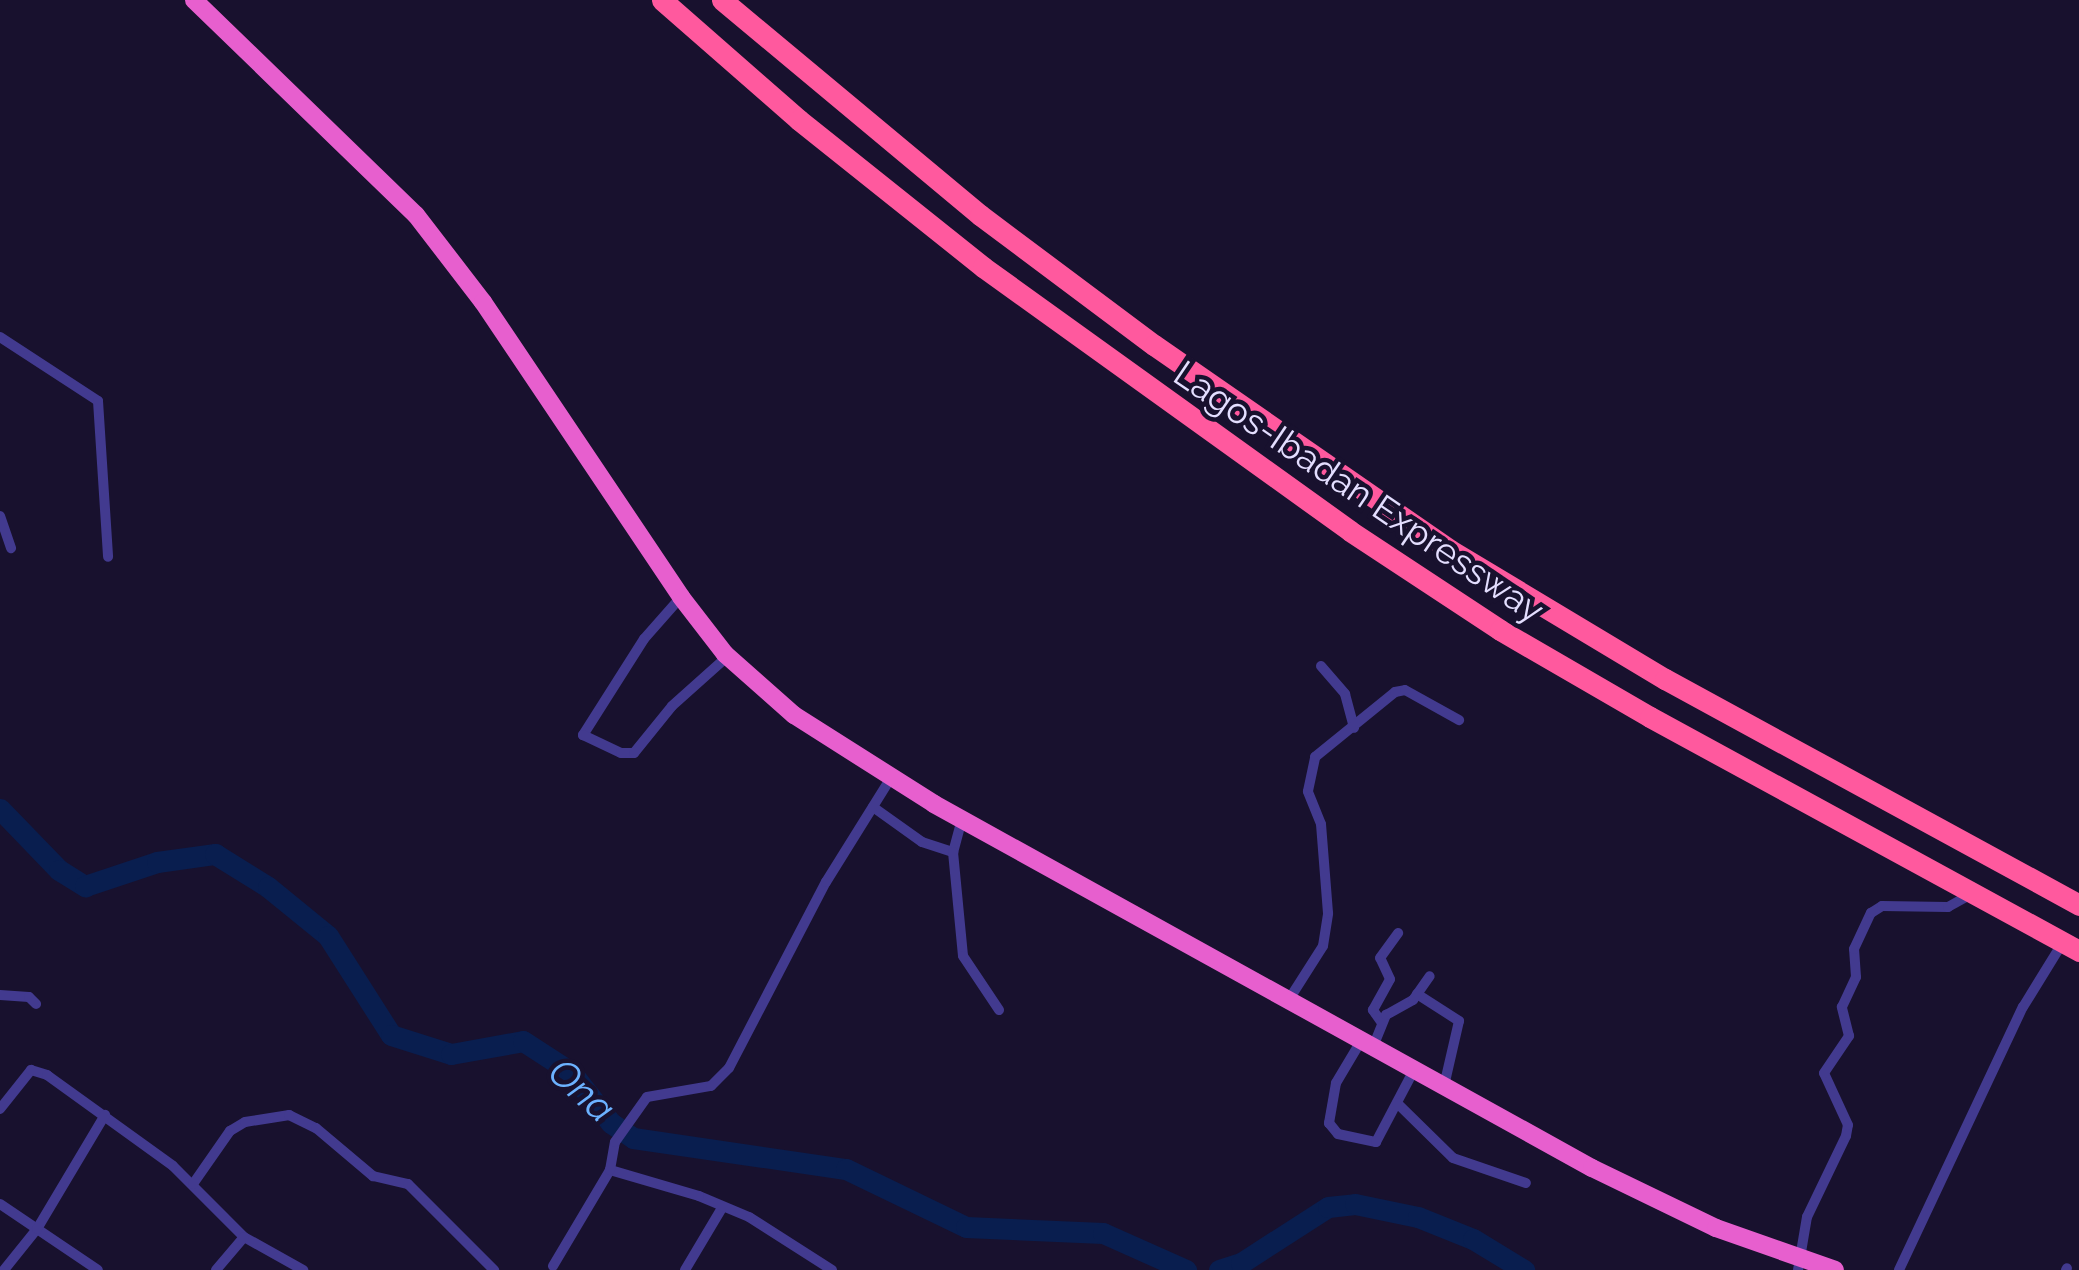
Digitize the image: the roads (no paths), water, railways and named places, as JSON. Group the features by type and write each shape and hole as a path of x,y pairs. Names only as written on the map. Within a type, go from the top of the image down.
{"highway":[{"path":"194,0 376,174 444,249 681,598 728,656 794,715 962,820 1660,1204 1798,1264 1835,1270"},
{"name":"Lagos-Ibadan Expressway","path":"662,0 799,120 982,268 1350,531 1519,641 2071,947"},
{"name":"Lagos-Ibadan Expressway","path":"722,0 890,143 1066,280 1450,550 1645,668 2079,905"}],"street":[{"path":"0,337 98,400 108,556"},
{"path":"0,516 11,548"},
{"path":"681,598 644,639 584,735 621,753 634,753 672,706 728,656"},
{"path":"1321,666 1345,694 1354,728"},
{"path":"1288,1002 1323,946 1328,913 1324,841 1308,773 1315,757 1405,690 1459,721"},
{"path":"556,1269 610,1170 615,1142 647,1096 712,1085 729,1067 826,882 890,779"},
{"path":"873,807 922,842 953,852"},
{"path":"962,820 953,852 963,956 999,1010"},
{"path":"1798,1264 1807,1217 1846,1136 1848,1125 1824,1072 1849,1036 1842,1007 1856,977 1851,958 1863,931 1882,906 1948,907 1973,893"},
{"path":"1382,1023 1373,1010 1390,979 1380,958 1398,933"},
{"path":"1899,1270 2023,1007 2071,947"},
{"path":"1414,1070 1376,1142 1337,1134 1329,1123 1336,1083 1382,1023 1417,994 1430,976"},
{"path":"1417,994 1459,1022 1444,1086"},
{"path":"0,995 28,997 36,1004"},
{"path":"0,1109 31,1070 47,1075 193,1184 244,1237 302,1270"},
{"path":"1397,1103 1453,1158 1526,1183"},
{"path":"4,1270 37,1229 105,1115"},
{"path":"193,1184 230,1131 245,1122 289,1115 316,1128 373,1176 408,1184 494,1270"},
{"path":"610,1170 748,1217 813,1265 832,1270"},
{"path":"0,1204 98,1270"},
{"path":"685,1270 722,1208"},
{"path":"216,1270 244,1237"}],"waterway":[{"name":"Ona","path":"0,809 59,870 85,886 157,862 215,854 268,887 328,936 391,1035 451,1054 523,1041 571,1072 611,1123 633,1138 846,1169 966,1227 1103,1233 1186,1270"},
{"name":"Ona","path":"1219,1270 1241,1263 1328,1207 1355,1204 1418,1217 1473,1239 1524,1270"}]}
